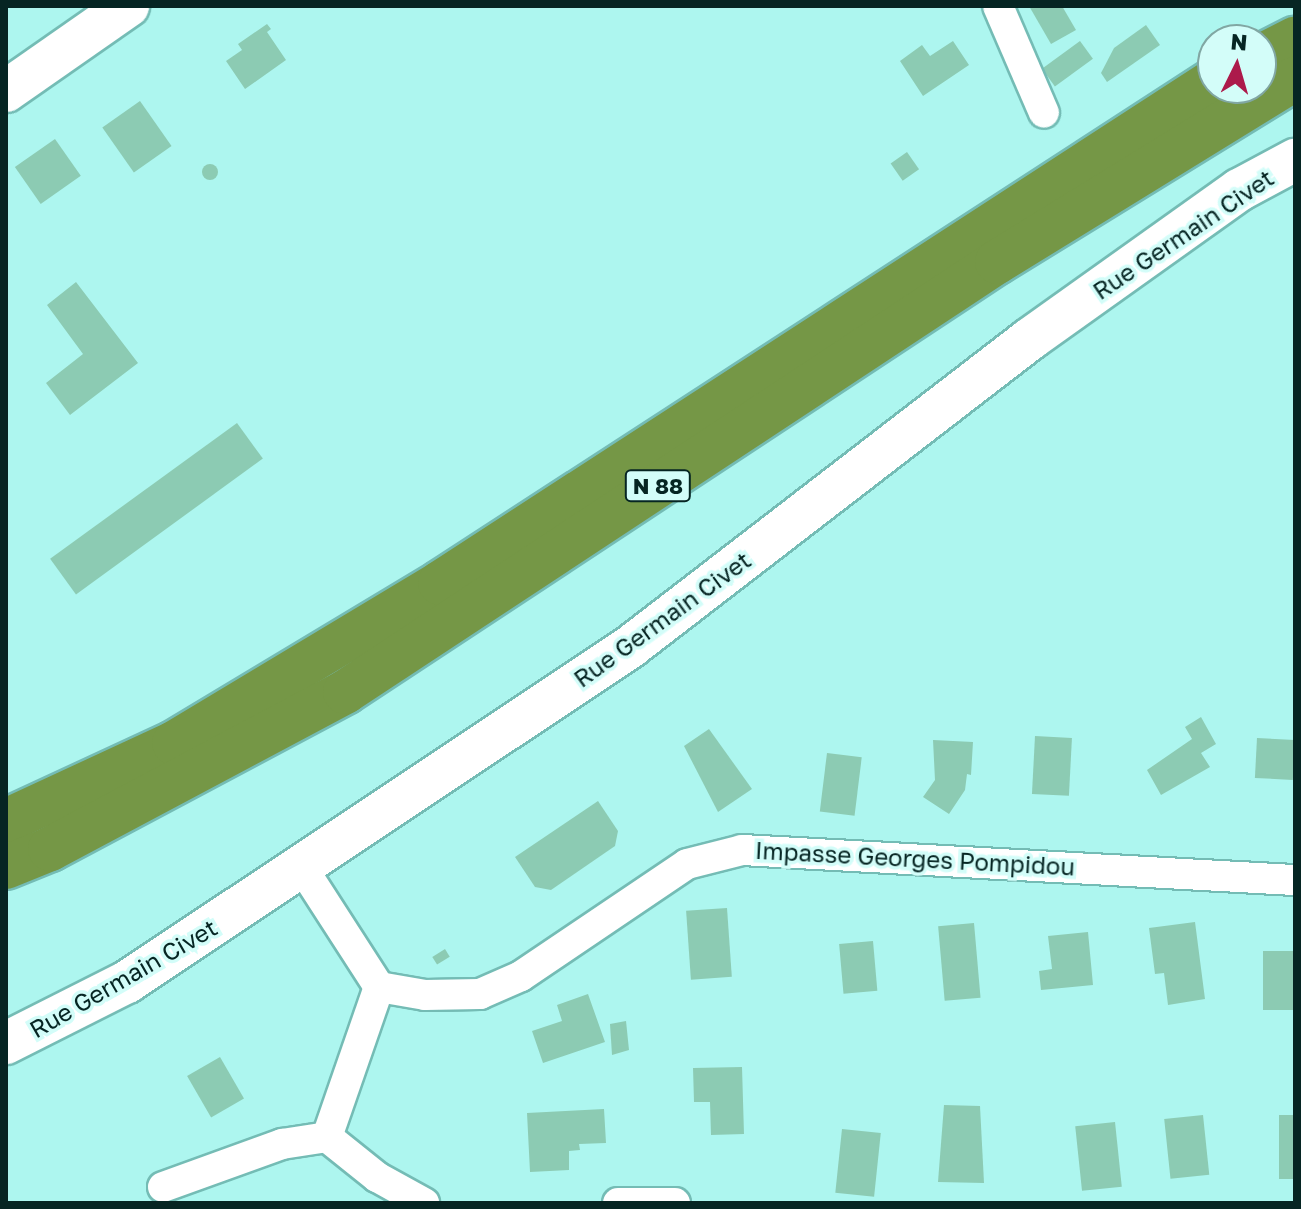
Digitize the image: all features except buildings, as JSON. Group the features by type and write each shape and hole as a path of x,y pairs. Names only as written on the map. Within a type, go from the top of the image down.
{"highway":[{"path":"1277,48 1295,39"},
{"name":"N 88","path":"6,867 50,849 345,692 997,262 1295,79"},
{"name":"N 88","path":"6,821 174,743 440,583 1197,91"}],"street":[{"path":"6,91 128,6"},
{"path":"998,6 1044,113"},
{"name":"Rue Germain Civet","path":"6,1043 127,982 303,869 630,647 1030,339 1239,190 1295,160"},
{"name":"Impasse Georges Pompidou","path":"379,987 425,995 480,994 521,976 687,864 742,850 1295,880"},
{"path":"303,869 379,987 327,1137"},
{"path":"163,1187 282,1144 327,1137 377,1177 424,1203"},
{"path":"618,1203 675,1203"}]}
